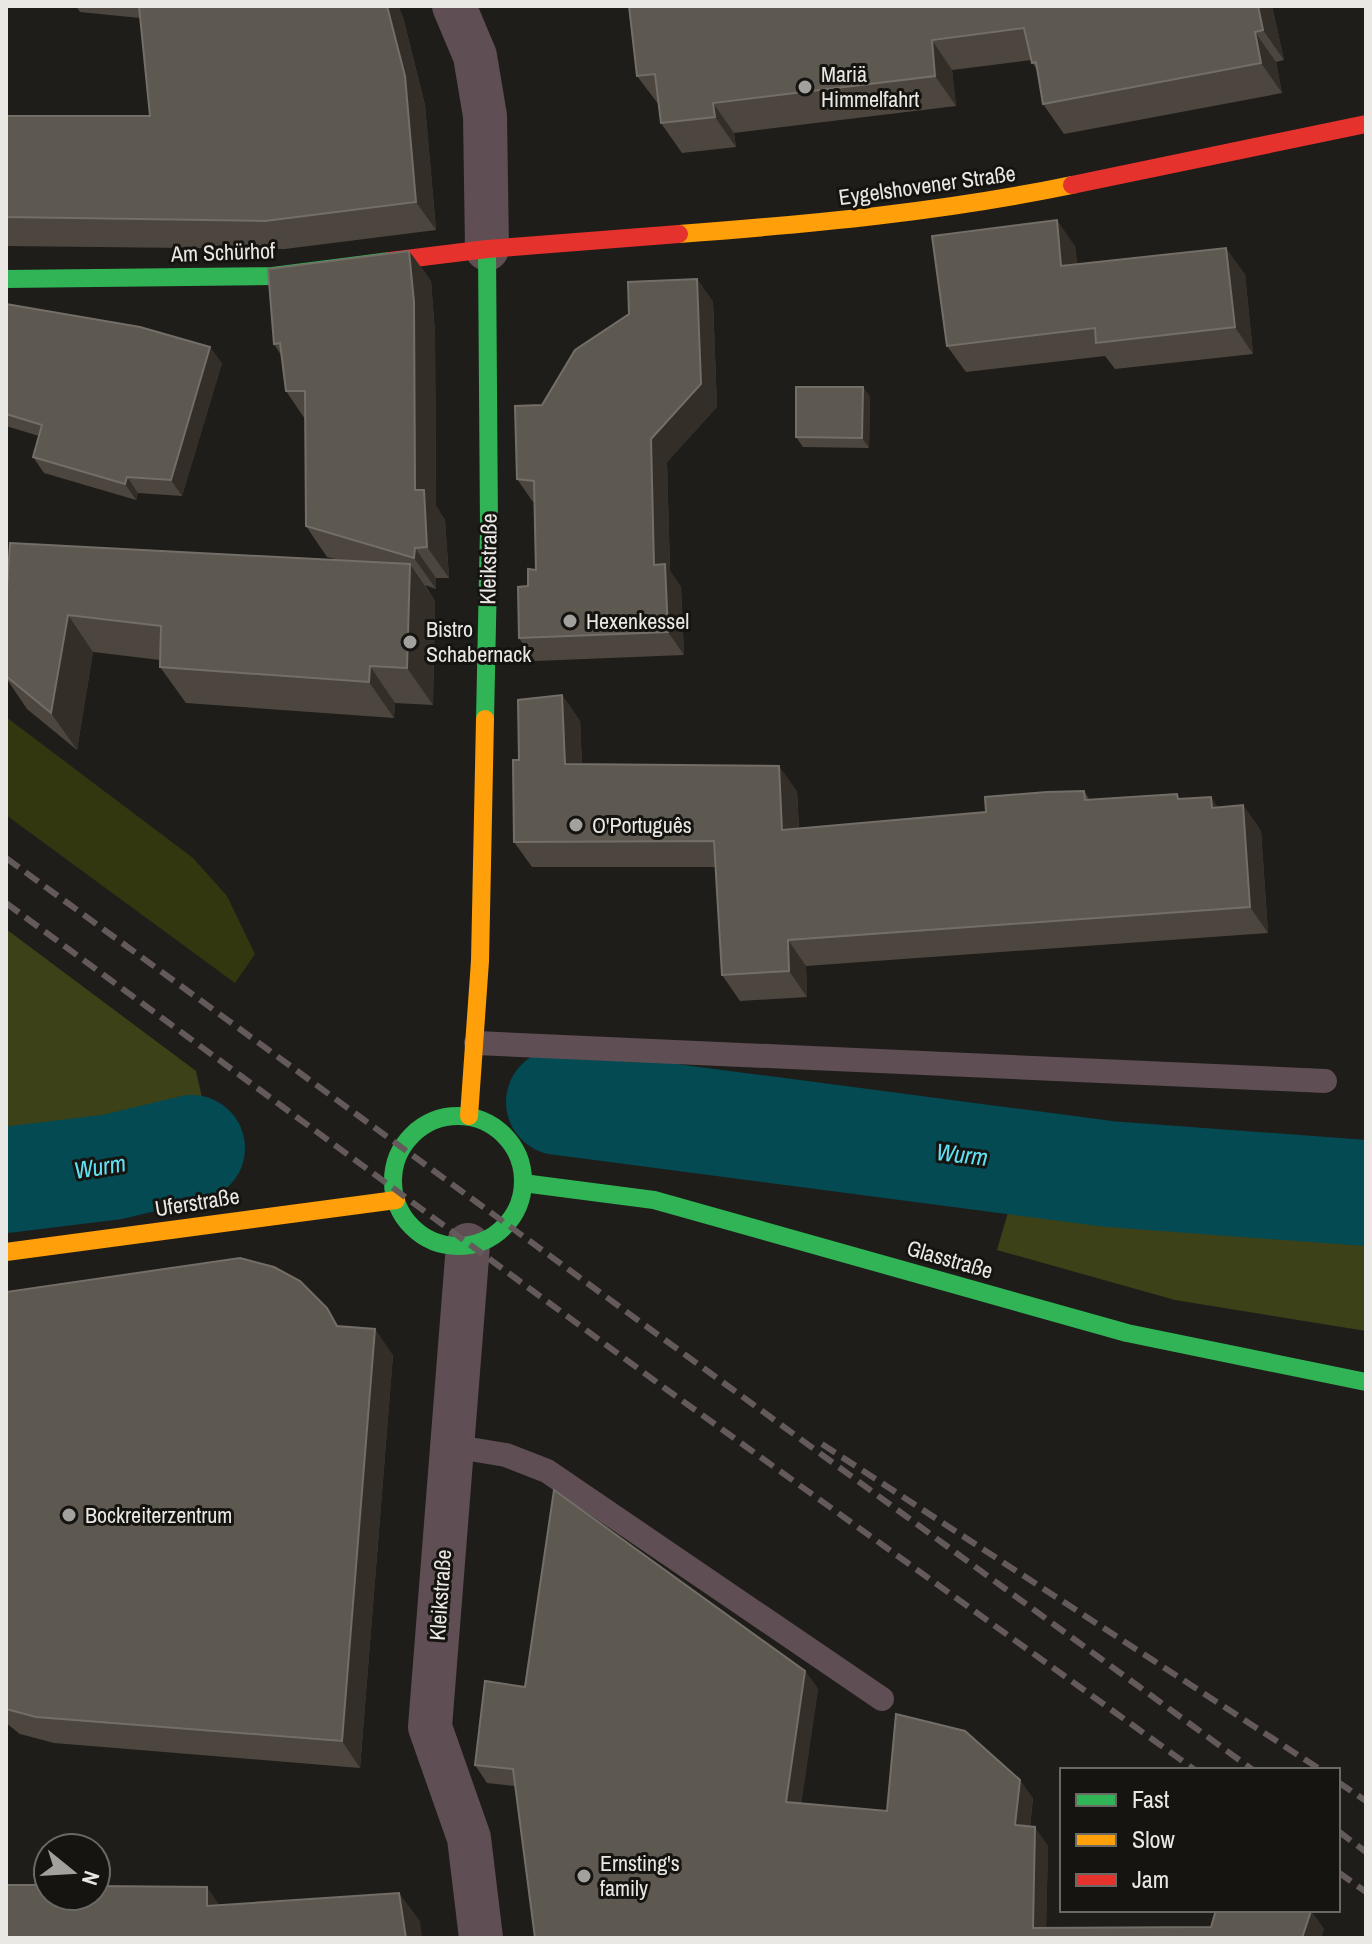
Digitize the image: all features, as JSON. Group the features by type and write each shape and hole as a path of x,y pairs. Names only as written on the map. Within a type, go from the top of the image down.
{"street":[{"name":"Kleikstraße","path":"454,6 475,56 485,116 487,249 489,529 476,1043 469,1116"},
{"name":"Eygelshovener Straße","path":"487,249 860,220 986,203 1366,124"},
{"name":"Am Schürhof","path":"6,279 273,276 487,249"},
{"path":"469,1116 485,1121 509,1140 522,1167 523,1183 510,1219 483,1241 468,1245 429,1240 403,1217 396,1200 393,1170 408,1137 437,1119 469,1116"},
{"name":"Glasstraße","path":"523,1183 654,1200 1127,1333 1366,1382"},
{"name":"Uferstraße","path":"6,1252 396,1200"},
{"name":"Kleikstraße","path":"468,1245 430,1727 469,1838 481,1938"}],"lane":[{"path":"476,1043 1325,1081"},
{"path":"451,1446 506,1455 547,1471 882,1699"}],"green space":[{"path":"6,717 193,858 227,896 255,954 235,983 6,815"},
{"path":"6,929 196,1071 207,1120 177,1187 6,1216"},
{"path":"1031,1134 1366,1143 1366,1331 1175,1300 997,1250"}],"building":[{"path":"139,6 387,6 405,76 416,202 265,221 6,217 6,116 150,116"},
{"path":"629,6 1258,6 1263,30 1255,32 1261,63 1043,104 1036,62 1032,63 1024,28 932,40 935,76 713,103 715,117 661,123 655,74 637,76"},
{"path":"1057,220 1061,266 1226,248 1235,327 1096,343 1095,328 947,346 932,236"},
{"path":"409,251 414,302 415,490 424,490 427,547 415,548 414,558 306,526 305,391 286,391 280,343 274,344 268,269"},
{"path":"697,279 701,384 651,439 654,565 665,564 668,632 519,638 518,587 528,586 528,569 536,570 534,481 517,479 515,406 542,405 575,350 629,314 628,282"},
{"path":"6,304 140,327 210,347 171,480 127,477 125,484 33,457 42,425 6,414"},
{"path":"796,387 863,387 862,438 796,437"},
{"path":"10,543 410,564 407,668 370,666 369,682 160,667 161,626 68,615 51,713 6,676"},
{"path":"562,695 565,764 779,766 782,830 986,812 985,797 1047,792 1084,791 1085,800 1177,794 1178,799 1211,797 1212,808 1243,805 1250,907 788,940 789,971 722,975 714,841 514,842 513,760 519,760 518,700"},
{"path":"240,1258 274,1267 300,1281 327,1308 337,1326 375,1329 342,1741 36,1717 6,1709 6,1292"},
{"path":"554,1490 805,1671 786,1802 887,1811 896,1714 965,1731 1020,1780 1015,1825 1035,1827 1033,1928 1211,1927 1215,1912 1311,1912 1302,1938 535,1938 513,1769 475,1765 485,1681 525,1687"},
{"path":"6,1885 32,1885 32,1912 112,1912 112,1886 207,1887 207,1906 399,1893 406,1938 6,1938"}],"waterway":[{"name":"Wurm","path":"559,1102 1109,1174 1366,1193"},
{"name":"Wurm","path":"6,1180 112,1167 192,1148"}],"railway":[{"path":"6,858 1250,1768"},
{"path":"6,903 666,1389 1192,1768"},
{"path":"822,1444 1318,1768"},
{"path":"1340,1783 1366,1801"},
{"path":"1340,1832 1366,1852"},
{"path":"1340,1873 1366,1892"}],"traffic: fast":[{"path":"485,719 489,529 487,249"},
{"path":"6,279 273,276 390,261"},
{"path":"458,1116 483,1121 504,1135 518,1156 523,1181 518,1206 504,1227 483,1241 458,1246 433,1241 412,1227 398,1206 393,1181 398,1156 412,1135 433,1121 458,1116"},
{"path":"523,1183 654,1200 1127,1333 1366,1382"}],"traffic: slow":[{"path":"679,234 877,216 1072,185"},
{"path":"469,1116 480,961 485,719"},
{"path":"6,1252 396,1200"}],"traffic: jam":[{"path":"1072,185 1366,124"},
{"path":"390,261 487,249 679,234"}],"place":[{"name":"Mariä Himmelfahrt","path":"805,87"},
{"name":"Hexenkessel","path":"570,621"},
{"name":"Bistro Schabernack","path":"410,642"},
{"name":"O'Português","path":"576,825"},
{"name":"Bockreiterzentrum","path":"69,1515"},
{"name":"Ernsting's family","path":"584,1876"}]}
